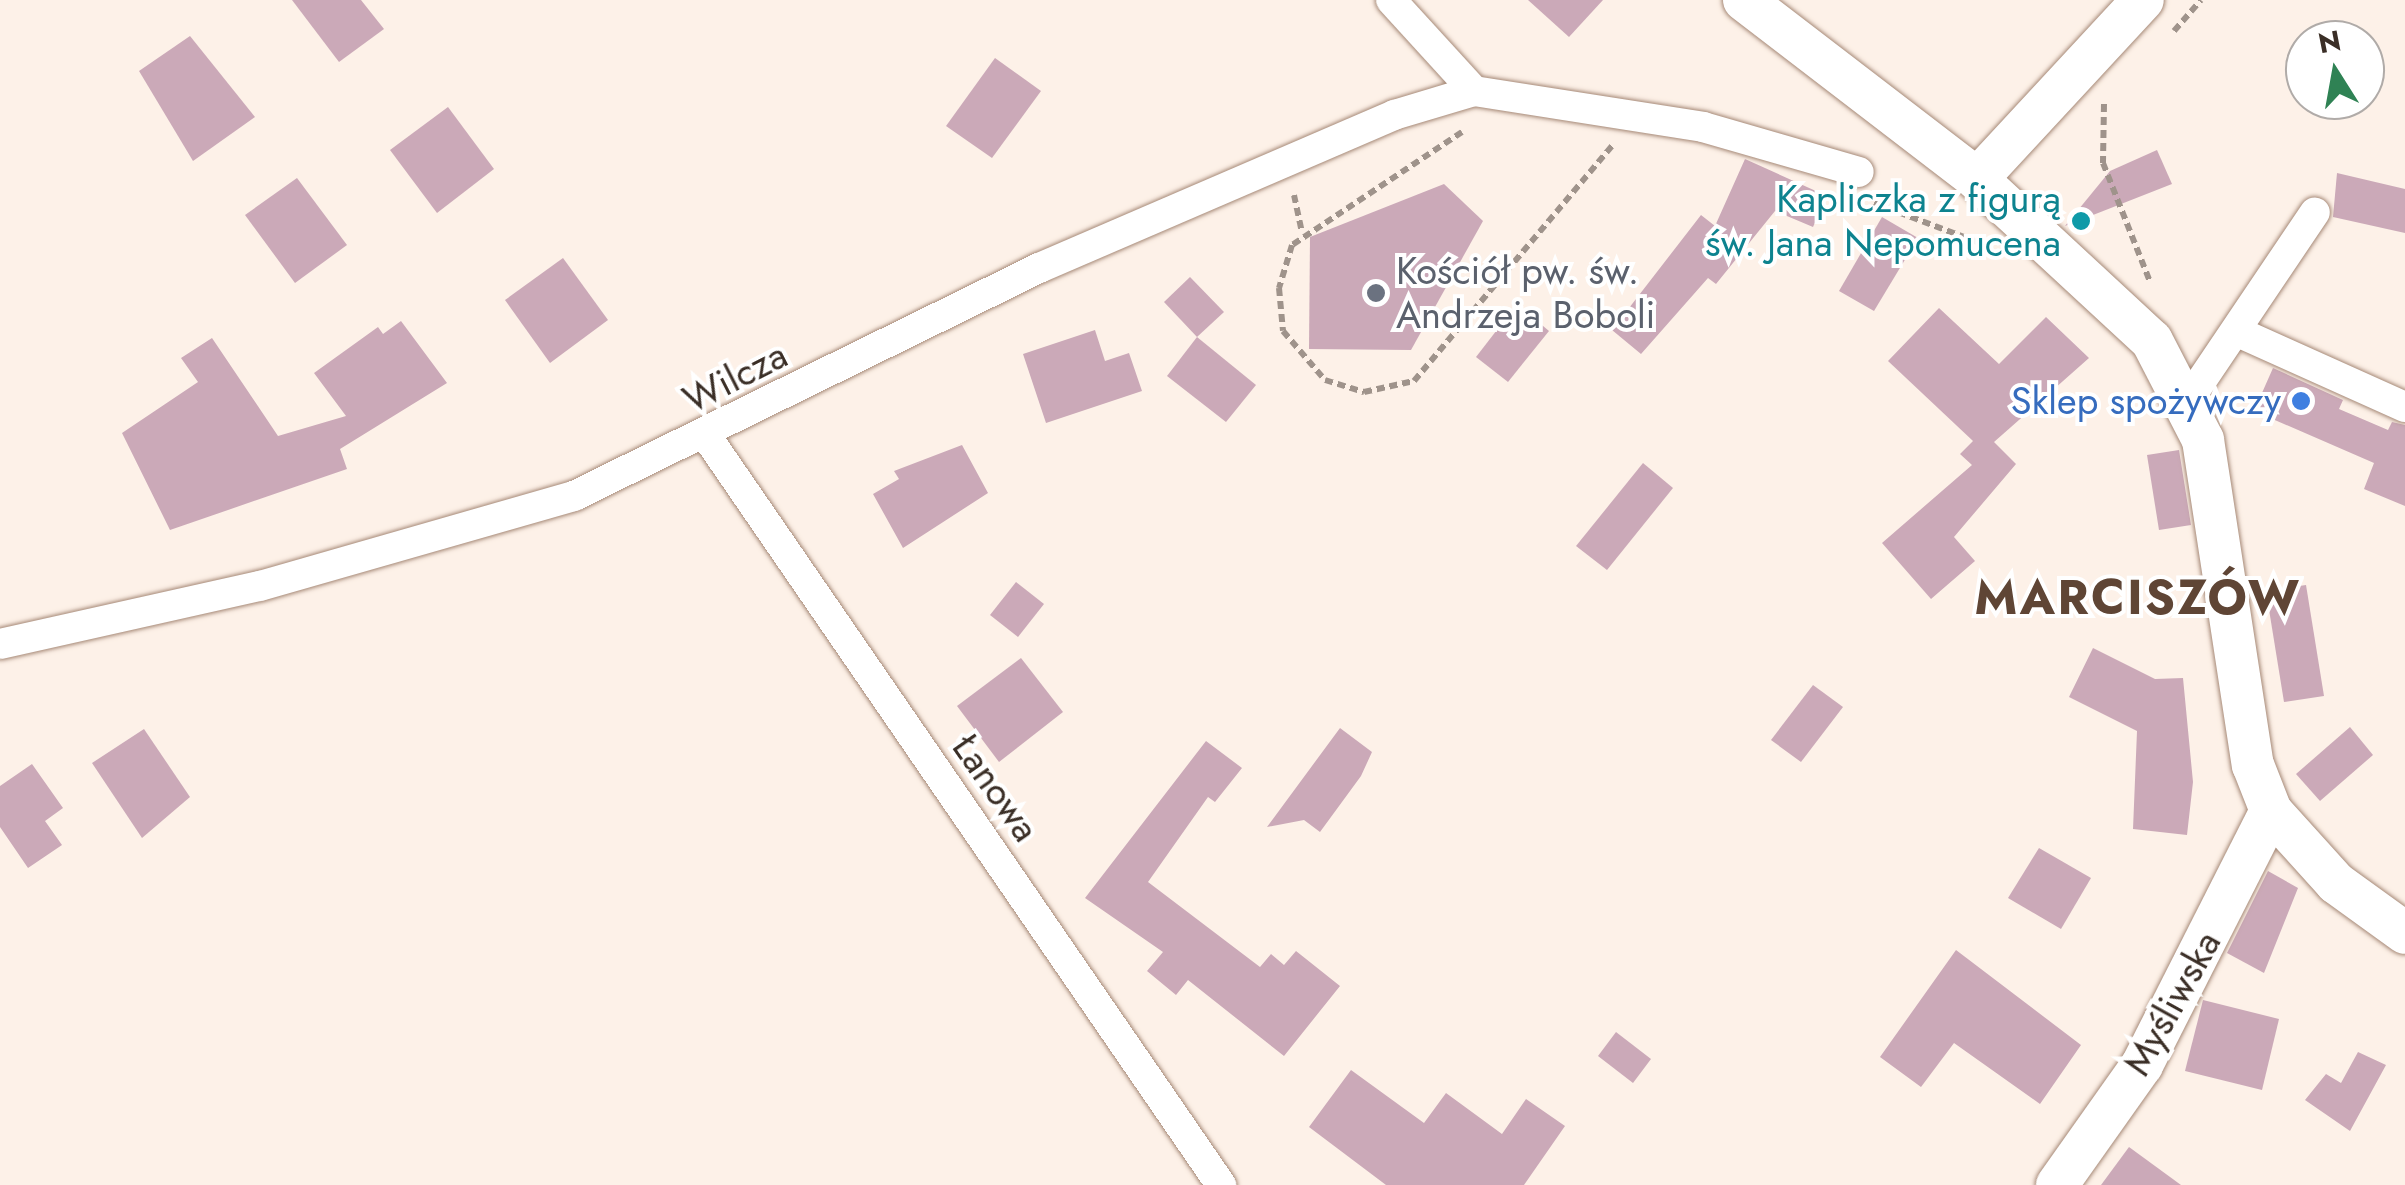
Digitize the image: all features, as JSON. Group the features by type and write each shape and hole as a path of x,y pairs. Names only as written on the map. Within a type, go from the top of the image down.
{"street":[{"path":"1392,0 1474,91 1703,127 1860,186"},
{"path":"1744,0 1976,179 2129,313 2189,399 2222,532 2254,765 2271,811 2336,883 2405,933"},
{"path":"1976,179 2143,0"},
{"name":"Wilcza","path":"0,644 438,537 574,496 707,438 1040,268 1394,114 1474,91"},
{"path":"2189,399 2238,332 2315,212"},
{"path":"2238,332 2405,408"},
{"name":"Łanowa","path":"707,438 1221,1185"},
{"name":"Myśliwska","path":"2057,1185 2142,1065 2271,811"}],"path":[{"path":"2156,46 2201,0"},
{"path":"2110,91 2104,162 2155,290"},
{"path":"1473,122 1414,172 1322,218 1292,246 1279,288 1283,331 1325,380 1382,392 1427,370 1623,133 1606,130"},
{"path":"1860,186 1993,248"}],"building":[{"path":"292,0 361,0 384,29 339,62"},
{"path":"1528,0 1603,0 1569,37"},
{"path":"190,36 255,117 193,161 139,71"},
{"path":"995,58 1041,91 992,158 946,126"},
{"path":"448,107 494,169 437,213 390,150"},
{"path":"2157,150 2172,184 2065,226 2110,171"},
{"path":"1745,159 1827,196 1813,227 1775,211 1716,284 1708,278 1641,354 1612,330 1701,215 1715,226"},
{"path":"2337,173 2405,189 2405,233 2333,217"},
{"path":"297,178 347,245 295,283 245,215"},
{"name":"Kościół pw. św. Andrzeja Boboli","path":"1444,184 1483,221 1411,350 1309,349 1310,237"},
{"path":"1882,217 1918,238 1874,311 1839,291"},
{"path":"563,258 608,320 550,363 505,300"},
{"path":"1190,277 1224,312 1197,337 1164,302"},
{"path":"1517,304 1549,331 1508,382 1476,357"},
{"path":"1939,308 1999,364 2046,317 2089,358 1994,442 2016,464 1954,537 1975,561 1931,599 1882,543 1972,465 1960,454 1973,441 1888,361"},
{"path":"401,321 447,383 340,449 347,469 170,530 122,433 198,382 181,358 212,338 278,436 346,416 314,373 378,327 383,334"},
{"path":"1095,330 1105,361 1129,353 1142,391 1046,423 1023,354"},
{"path":"1197,337 1256,385 1226,422 1167,376"},
{"path":"2273,368 2343,400 2339,409 2388,430 2392,422 2405,425 2405,506 2364,489 2374,463 2254,411"},
{"path":"962,445 988,493 903,548 873,494 899,479 894,471"},
{"path":"2179,450 2191,525 2159,530 2147,455"},
{"path":"1643,463 1673,488 1607,570 1576,546"},
{"path":"1016,582 1044,604 1018,637 990,615"},
{"path":"2306,585 2324,696 2284,702 2266,591"},
{"path":"2093,648 2155,679 2183,678 2193,782 2187,835 2133,829 2137,731 2069,697"},
{"path":"1021,658 1063,712 999,762 957,706"},
{"path":"1813,685 1843,707 1801,762 1771,740"},
{"path":"2350,727 2373,755 2320,801 2296,774"},
{"path":"1340,728 1372,752 1361,776 1320,832 1304,820 1267,827"},
{"path":"144,729 190,797 142,838 92,763"},
{"path":"1206,741 1242,768 1215,802 1208,797 1148,882 1260,967 1271,954 1284,965 1296,951 1340,986 1284,1056 1188,980 1176,995 1147,971 1163,952 1085,898"},
{"path":"32,764 63,808 45,821 62,845 28,868 0,827 0,786"},
{"path":"2039,848 2091,878 2061,929 2008,898"},
{"path":"2268,871 2298,888 2264,973 2227,953"},
{"path":"1956,950 2081,1045 2040,1104 1954,1043 1921,1087 1880,1057"},
{"path":"2203,1000 2279,1019 2262,1090 2185,1071"},
{"path":"1616,1032 1651,1059 1633,1083 1598,1056"},
{"path":"2358,1052 2386,1065 2350,1131 2305,1100 2326,1074 2341,1083"},
{"path":"1351,1070 1424,1123 1446,1093 1502,1134 1526,1099 1565,1126 1524,1185 1386,1185 1309,1127"},
{"path":"2129,1147 2181,1185 2101,1185"}],"place":[{"name":"Kapliczka z figurą św. Jana Nepomucena","path":"2081,221"},
{"name":"Kościół pw. św. Andrzeja Boboli","path":"1376,293"},
{"name":"Sklep spożywczy","path":"2301,401"}],"district":[{"name":"MARCISZÓW","path":"2138,598"}]}
